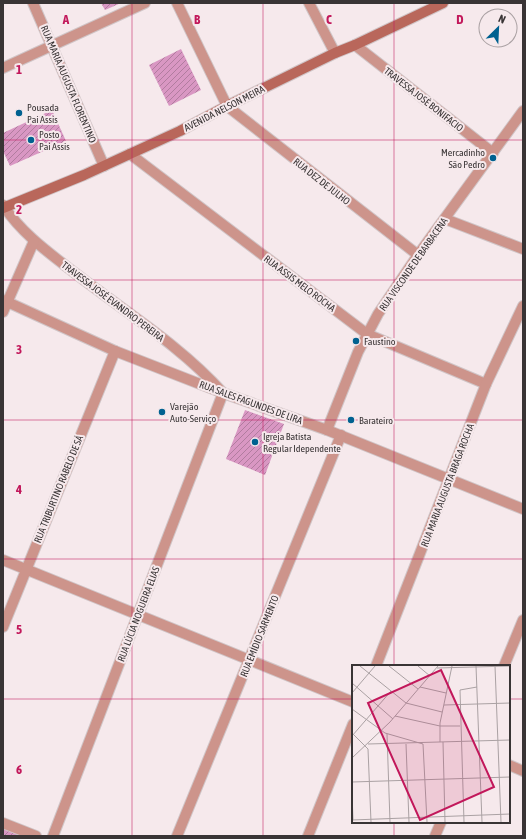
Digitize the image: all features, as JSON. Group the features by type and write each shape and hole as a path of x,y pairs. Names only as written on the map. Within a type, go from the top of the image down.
{"main road":[{"name":"AVENIDA NELSON MEIRA","path":"4,206 104,166 180,131 226,106 442,3"}],"street":[{"name":"RUA MARIA AUGUSTA FLORENTINO","path":"33,3 104,166"},
{"path":"3,68 145,3"},
{"path":"177,3 226,106"},
{"path":"309,3 335,53"},
{"name":"TRAVESSA JOSÉ BONIFACIO","path":"355,45 493,153"},
{"name":"RUA DEZ DE JULHO","path":"226,106 418,255"},
{"name":"RUA VISCONDE DE BARBACENA","path":"327,430 367,334 418,255 523,111"},
{"name":"RUA ASSIS MELO ROCHA","path":"130,154 367,334 486,384"},
{"name":"TRAVESSA JOSÉ EVANDRO PEREIRA","path":"4,206 34,241 179,350 223,393"},
{"path":"444,219 523,249"},
{"path":"3,312 5,301 34,241"},
{"name":"RUA SALES FAGUNDES DE LIRA","path":"5,301 115,351 223,393 341,435 523,509"},
{"name":"RUA MARIA AUGUSTA BRAGA ROCHA","path":"376,665 450,480 486,384 523,306"},
{"name":"RUA TRIBURTINO RABELO DE SÁ","path":"3,627 115,351"},
{"name":"RUA LÚCIA NOGUEIRA ELIAS","path":"53,836 223,393"},
{"name":"RUA EMÍDIO SARMENTO","path":"177,836 341,435"},
{"path":"3,560 352,702"},
{"path":"504,665 523,620"},
{"path":"308,836 352,726"},
{"path":"510,765 523,771"},
{"path":"3,823 36,836"},
{"path":"435,836 441,823"}],"building":[{"path":"101,3 121,3 105,10"},
{"path":"181,49 201,90 169,106 149,65"},
{"path":"52,110 66,141 10,166 3,151 3,133"},
{"name":"Igreja Batista Regular Idependente","path":"245,410 284,424 265,475 226,459"},
{"path":"3,827 25,836 3,836"}],"place":[{"name":"Pousada Pai Assis","path":"19,113"},
{"name":"Posto Pai Assis","path":"31,140"},
{"name":"Mercadinho São Pedro","path":"493,158"},
{"name":"Faustino","path":"356,341"},
{"name":"Varejão Auto-Serviço","path":"162,412"},
{"name":"Barateiro","path":"351,420"},
{"name":"Igreja Batista Regular Idependente","path":"255,442"}]}
